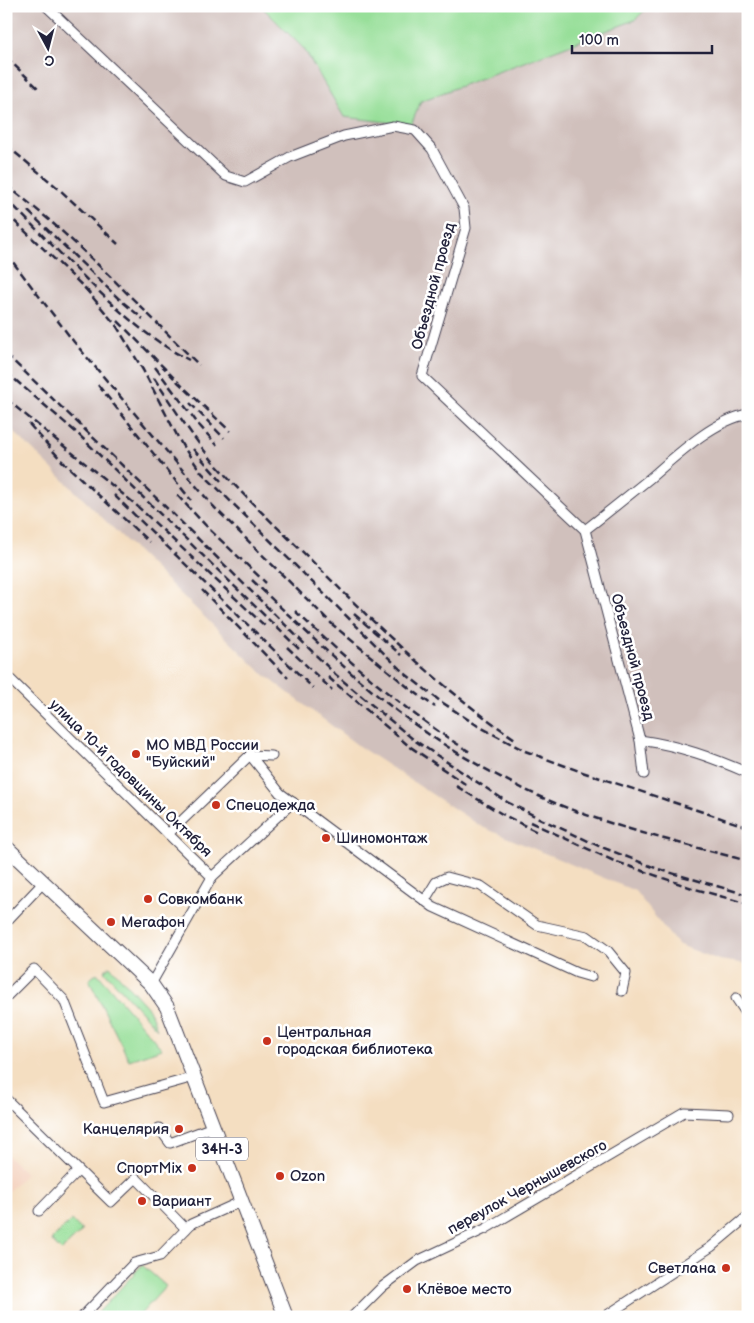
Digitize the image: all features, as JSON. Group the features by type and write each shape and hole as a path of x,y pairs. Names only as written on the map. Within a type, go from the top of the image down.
{"main road":[{"name":"34Н-3","path":"6,847 151,984 167,1007 286,1317"}],"street":[{"name":"Объездной проезд","path":"46,6 226,176 245,182 290,157 344,136 393,126 415,130 432,149 464,208 466,228 422,376 585,530 640,740 644,774"},
{"path":"585,530 696,438 739,416 748,414"},
{"name":"улица 10-й годовщины Октября","path":"6,676 212,877 151,984"},
{"path":"640,740 664,744 709,756 748,773"},
{"path":"250,755 280,793 433,907 577,973 592,977"},
{"path":"168,834 250,755 272,756"},
{"path":"212,877 293,802"},
{"path":"425,900 436,882 447,877 481,886 537,925 587,936 594,941 608,952 626,973 622,991"},
{"path":"7,919 43,883"},
{"path":"6,997 34,969 64,1000 104,1102 194,1077"},
{"path":"736,998 748,1016"},
{"path":"6,1099 110,1202 136,1178 186,1229"},
{"name":"переулок Чернышевского","path":"352,1317 382,1287 417,1261 485,1229 684,1112 729,1114"},
{"path":"159,1128 170,1143 213,1127"},
{"path":"40,1212 78,1171"},
{"path":"82,1317 134,1263 160,1256 192,1224 242,1201"},
{"path":"604,1317 710,1247 748,1216"}],"shaded area":[{"path":"6,6 261,6 304,49 344,117 404,65 635,20 649,6 748,6 748,964 719,960 677,944 635,891 482,827 360,747 262,673 6,424"},
{"path":"6,1154 26,1173 6,1194"}],"green space":[{"path":"261,6 649,6 635,20 421,101 411,125 344,117 304,49"},
{"path":"110,966 149,1009 157,1029 104,971"},
{"path":"97,973 162,1049 129,1060 89,980"},
{"path":"72,1220 82,1231 61,1251 51,1240"},
{"path":"142,1265 166,1286 138,1317 94,1317"}],"railway":[{"path":"6,57 38,88"},
{"path":"6,145 59,189 118,244"},
{"path":"6,185 32,205 81,249 199,365"},
{"path":"6,198 121,312 160,343 189,360"},
{"path":"28,211 118,298 143,319"},
{"path":"6,213 90,293"},
{"path":"6,253 74,342 213,506 333,625 435,707"},
{"path":"85,288 119,329"},
{"path":"118,321 230,431"},
{"path":"116,325 143,370 182,445 202,473 403,672 440,701 478,726 525,751 579,771 748,827"},
{"path":"6,354 175,516 336,675 414,740 507,802 599,846 658,869 748,895"},
{"path":"155,367 199,425 217,445"},
{"path":"6,372 77,433 299,649"},
{"path":"154,378 184,424 230,480 412,658 462,700 515,739"},
{"path":"98,385 191,500"},
{"path":"6,399 135,504 265,626"},
{"path":"190,403 224,438"},
{"path":"29,424 62,461 149,542"},
{"path":"193,449 221,481"},
{"path":"114,495 313,688"},
{"path":"177,495 210,530 266,583"},
{"path":"252,580 370,690 421,729 479,766 534,794 586,815 640,832 748,861"},
{"path":"202,590 288,678"},
{"path":"295,611 357,667 423,721 470,752"},
{"path":"354,614 401,655"},
{"path":"287,647 332,690"},
{"path":"328,677 409,746 468,786"},
{"path":"456,786 502,814 537,832"},
{"path":"530,822 614,861 692,888 748,904"}],"place":[{"name":"МО МВД России \"Буйский\"","path":"136,754"},
{"name":"Спецодежда","path":"216,805"},
{"name":"Шиномонтаж","path":"326,838"},
{"name":"Совкомбанк","path":"148,899"},
{"name":"Мегафон","path":"111,922"},
{"name":"Центральная городская библиотека","path":"267,1041"},
{"name":"Канцелярия","path":"179,1129"},
{"name":"СпортMix","path":"192,1168"},
{"name":"Ozon","path":"280,1176"},
{"name":"Вариант","path":"142,1201"},
{"name":"Светлана","path":"726,1268"},
{"name":"Клёвое место","path":"407,1289"}]}
